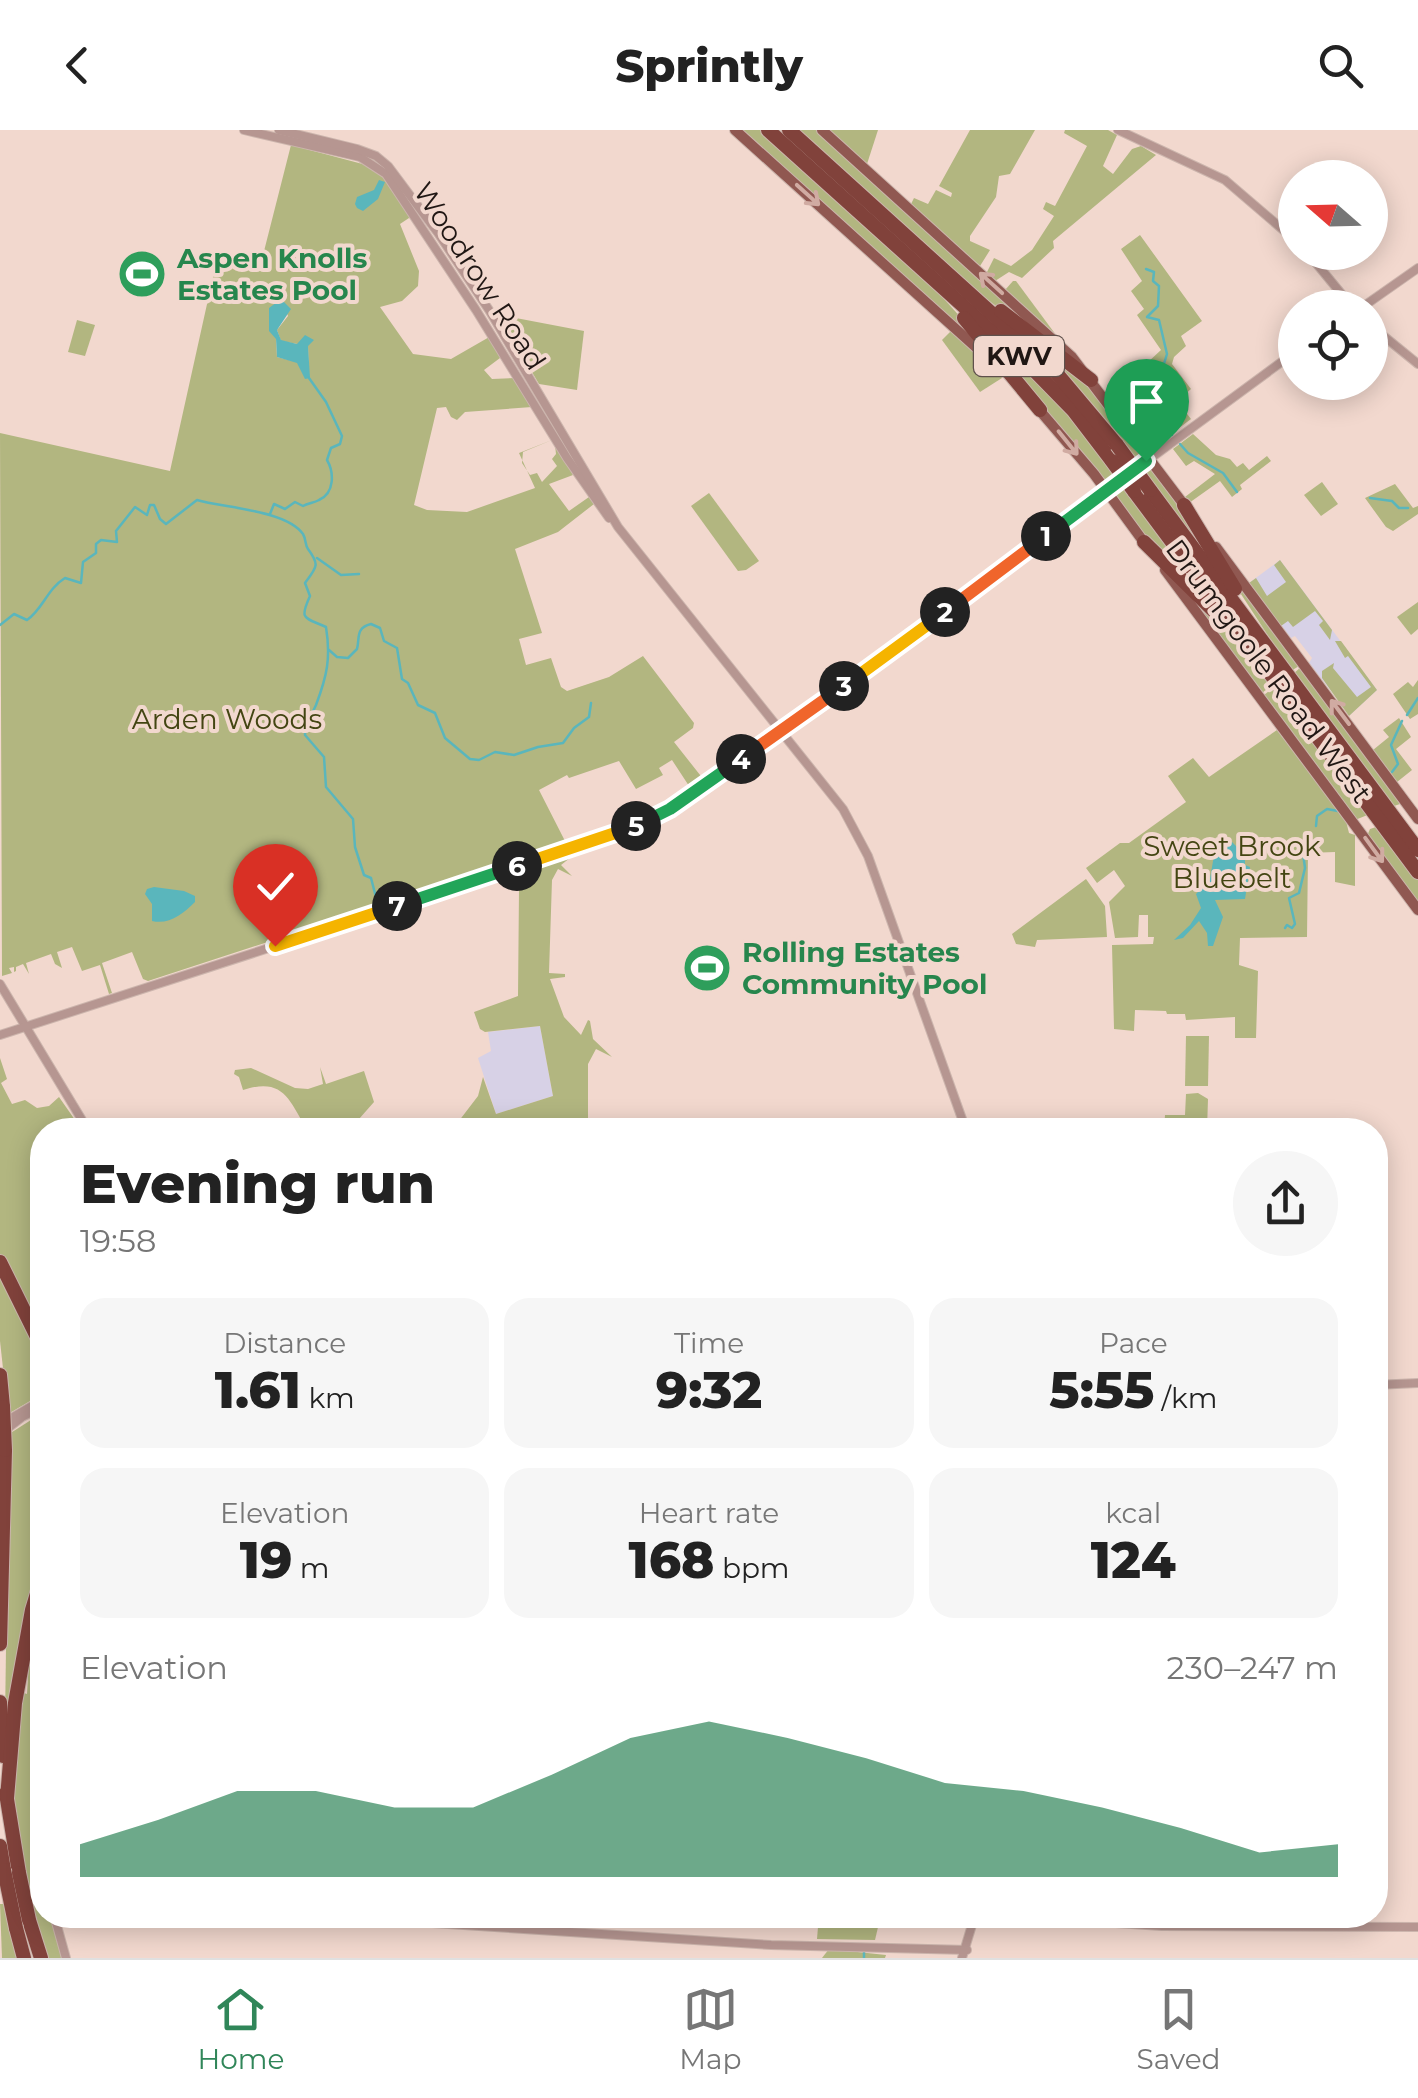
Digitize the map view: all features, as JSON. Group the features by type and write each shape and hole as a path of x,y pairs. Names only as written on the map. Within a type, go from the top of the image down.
{"highway":[{"name":"KWV","path":"768,130 1052,388 1112,462 1142,490 1284,671 1395,831 1418,872"},
{"name":"KWV","path":"789,130 1053,370 1117,446 1142,490 1250,646 1374,802"},
{"path":"933,260 1092,380"},
{"path":"914,261 1040,410"},
{"path":"1184,505 1284,671"},
{"path":"1144,542 1250,646"},
{"name":"KWV","path":"1395,831 1418,850"},
{"path":"0,1262 30,1323"},
{"path":"0,1375 0,1644"},
{"path":"7,1798 15,1702 30,1621"},
{"path":"0,1702 11,1872 22,1924 24,1958"},
{"path":"0,1849 11,1872"},
{"path":"22,1924 41,1958"}],"main road":[{"name":"Drumgoole Road West","path":"736,130 1040,410 1106,491 1418,910"},
{"path":"822,130 1050,336 1092,380 1418,819"}],"street":[{"name":"Woodrow Road","path":"244,130 360,157 386,174 607,516 844,809 868,856 962,1118"},
{"name":"Woodrow Road","path":"278,130 357,148 388,166 438,232 489,310 618,527"},
{"path":"1118,130 1225,180 1278,225"},
{"path":"1387,290 1418,268"},
{"path":"1322,270 1338,290"},
{"path":"1388,340 1418,364"},
{"path":"0,1035 635,826 688,797 783,730 1278,364"},
{"path":"0,984 81,1118"},
{"path":"1388,1385 1418,1384"},
{"path":"0,1426 30,1410"},
{"path":"2,1442 30,1412"},
{"path":"0,1898 30,1899"},
{"path":"1388,1927 1418,1927"},
{"path":"58,1928 66,1958"},
{"path":"515,1928 966,1956 972,1928"}],"shaded area":[{"path":"1280,560 1377,690 1350,715 1309,663 1312,658 1295,636 1291,638 1249,583"},
{"path":"540,1026 553,1096 496,1114 478,1058 491,1051 488,1032"}],"green space":[{"path":"741,130 762,130 915,267 1014,376"},
{"path":"796,130 817,130 1062,353 985,298"},
{"path":"827,130 878,130 867,164 865,164"},
{"path":"970,130 1035,130 1010,174 999,176 996,197 970,236 970,241 990,250 980,266 911,204 914,198 928,204 936,190 951,197 952,193 939,186"},
{"path":"1108,130 1117,135 1103,166 1113,174 1132,149 1141,146 1156,155 1053,241 1054,248 1022,278 1009,272 995,281 986,274 994,258 1011,266 1032,250 1054,216 1043,209 1046,202 1055,206 1087,146 1064,133"},
{"name":"Arden Woods","path":"291,145 370,166 382,174 412,216 400,224 419,271 418,286 402,301 380,307 413,354 451,359 491,336 504,355 484,370 492,379 517,378 532,407 465,412 457,420 446,407 437,408 414,505 427,510 467,512 535,488 527,470 530,475 537,473 542,482 557,466 552,459 555,445 573,475 549,484 569,511 589,497 594,504 558,532 515,549 542,633 519,639 526,665 551,658 561,687 567,691 609,677 643,656 694,723 674,742 704,780 691,789 672,760 659,768 663,775 636,789 619,761 569,778 567,775 539,790 565,841 562,846 148,981 143,979 132,952 102,963 112,993 109,994 100,965 82,971 72,947 57,952 62,968 55,964 51,954 26,963 29,974 23,964 14,972 14,967 9,968 12,973 2,976 0,433 170,471 217,259 261,263","holes":["281,299 288,316 277,330","277,330 281,341 308,346 309,378 297,362 277,357"]},
{"path":"1140,235 1202,321 1181,336 1186,346 1172,364 1191,389 1177,401 1191,419 1151,449 1121,411 1157,385 1147,363 1161,350 1137,315 1144,309 1131,291 1142,281 1121,249"},
{"path":"1016,281 1056,335 1005,290"},
{"path":"991,305 1070,363 1143,454 1134,461"},
{"path":"966,313 1051,393 1117,474 1105,483"},
{"path":"505,316 584,331 577,390 539,384 502,321"},
{"path":"77,320 95,325 85,356 68,352"},
{"path":"951,331 1002,378 980,392 942,340"},
{"path":"1193,434 1237,467 1243,463 1249,470 1267,456 1271,461 1240,485 1242,489 1232,497 1220,481 1189,503 1185,497 1215,474 1194,461 1186,466 1173,449"},
{"path":"1151,468 1160,477 1229,583 1143,474"},
{"path":"1322,482 1338,504 1321,516 1304,495"},
{"path":"1395,484 1413,508 1418,506 1418,514 1393,531 1365,498"},
{"path":"1127,486 1222,615 1159,554 1114,495"},
{"path":"709,493 759,561 746,570 738,571 691,506"},
{"path":"1211,548 1299,666 1291,671"},
{"path":"1280,560 1332,630 1330,640 1315,611 1293,627 1288,621 1281,626 1249,583 1256,578 1267,596 1286,582 1274,565"},
{"path":"1172,572 1225,623 1271,686 1262,693"},
{"path":"1418,602 1418,629 1411,635 1397,617"},
{"path":"1335,641 1341,641 1377,690 1349,716 1322,678 1322,671 1334,663 1333,668 1357,697 1371,687"},
{"path":"1301,667 1403,803 1391,807 1293,674"},
{"path":"1418,680 1418,714 1410,719 1393,694 1408,682 1413,687"},
{"path":"1273,688 1370,814 1355,820 1264,695"},
{"path":"1399,718 1411,737 1396,749 1412,770 1397,782 1373,750 1389,737 1383,730"},
{"name":"Sweet Brook Bluebelt","path":"1277,730 1346,821 1349,833 1355,835 1355,886 1335,882 1335,852 1308,853 1307,937 1240,938 1239,965 1258,971 1256,1038 1235,1038 1235,1017 1186,1020 1185,1014 1166,1011 1135,1010 1134,1031 1114,1029 1112,945 1153,944 1154,937 1148,937 1148,915 1139,915 1138,937 1115,938 1109,902 1125,886 1114,870 1097,883 1086,868 1186,802 1168,776 1193,758 1209,777"},
{"path":"1379,826 1418,879 1418,904 1367,836 1370,829"},
{"path":"575,854 561,865 572,876 558,869 552,880 549,973 565,974 550,979 564,1017 581,1035 590,1021 593,1039 612,1057 596,1049 588,1064 588,1118 461,1118 478,1096 483,1077 496,1114 553,1096 540,1026 485,1032 474,1012 518,996 519,890 515,889 515,876 510,876"},
{"path":"1086,879 1105,906 1107,937 1037,940 1035,947 1016,944 1012,934"},
{"name":"Rolling Estates Community Pool","path":"710,953 723,976 699,985 692,972 695,963"},
{"path":"1186,1036 1209,1036 1208,1086 1185,1086"},
{"path":"0,1058 7,1079 1,1083 12,1104 25,1100 37,1108 49,1106 59,1097 74,1118 30,1118 30,1317 0,1258"},
{"path":"320,1067 326,1084 364,1071 374,1102 360,1118 300,1118 276,1089 267,1086 243,1090 234,1074 235,1070 251,1068 295,1088 323,1084"},
{"path":"1198,1093 1208,1099 1207,1118 1165,1118 1185,1115 1186,1094"},
{"path":"0,1268 30,1333 30,1401 8,1414 0,1341"},
{"path":"30,1421 30,1617 9,1718 5,1720 9,1434"},
{"path":"30,1644 30,1892 14,1809 13,1773 24,1679 27,1694"},
{"path":"0,1904 5,1904 20,1958 2,1958"},
{"path":"36,1928 55,1928 63,1958 44,1958"},
{"path":"818,1928 878,1928 875,1940 817,1939"},
{"path":"829,1949 886,1955 822,1958"}],"water":[{"path":"379,180 385,182 378,199 363,211 357,208 357,197 374,190"},
{"path":"281,299 291,309 277,330 281,340 297,344 305,335 314,340 308,346 310,378 305,379 297,363 277,357 276,339 269,331 269,308"},
{"path":"1224,841 1232,842 1245,855 1245,865 1250,867 1245,899 1215,900 1223,917 1213,946 1208,946 1207,933 1199,921 1183,938 1174,940 1201,908 1196,894 1210,879 1215,849"},
{"path":"154,887 184,891 195,896 195,902 175,918 152,921 152,904 145,894"}],"waterway":[{"path":"1146,269 1154,272 1153,281 1159,286 1158,306 1147,317 1159,320 1167,354 1162,370 1169,386 1172,435"},
{"path":"270,514 274,504 285,509 295,502 303,506 324,497 330,487 332,476 327,460 342,436 309,378"},
{"path":"1180,444 1223,473 1237,492"},
{"path":"1370,498 1408,508"},
{"path":"0,625 14,614 27,620 65,578 81,583 83,562 96,553 96,544 101,540 117,542 116,531 135,507 147,515 150,505 154,505 166,524 197,500 269,515 295,526 303,534 315,563 305,583 310,596 304,614 326,627 328,648 323,685 305,735 324,757 326,787 353,819 355,847 364,875 371,878 378,905"},
{"path":"317,558 341,575 359,574"},
{"path":"329,650 337,657 348,658 357,649 362,628 371,624 380,628 384,641 397,648 402,679 408,683 418,705 435,713 445,738 470,759 479,760 495,752 514,755 563,743 589,717 591,703"},
{"path":"1407,715 1418,698"},
{"path":"1392,772 1398,764 1391,745 1402,721"},
{"path":"1316,826 1317,816 1327,809 1338,811"},
{"path":"1285,928 1295,924 1289,898 1299,893 1305,868 1302,846"},
{"path":"864,1952 864,1958"}],"place":[{"name":"Aspen Knolls Estates Pool","path":"142,274"},
{"name":"Rolling Estates Community Pool","path":"707,968"}],"route":[{"path":"275,946 552,856 670,809 831,696 1146,461"}]}
